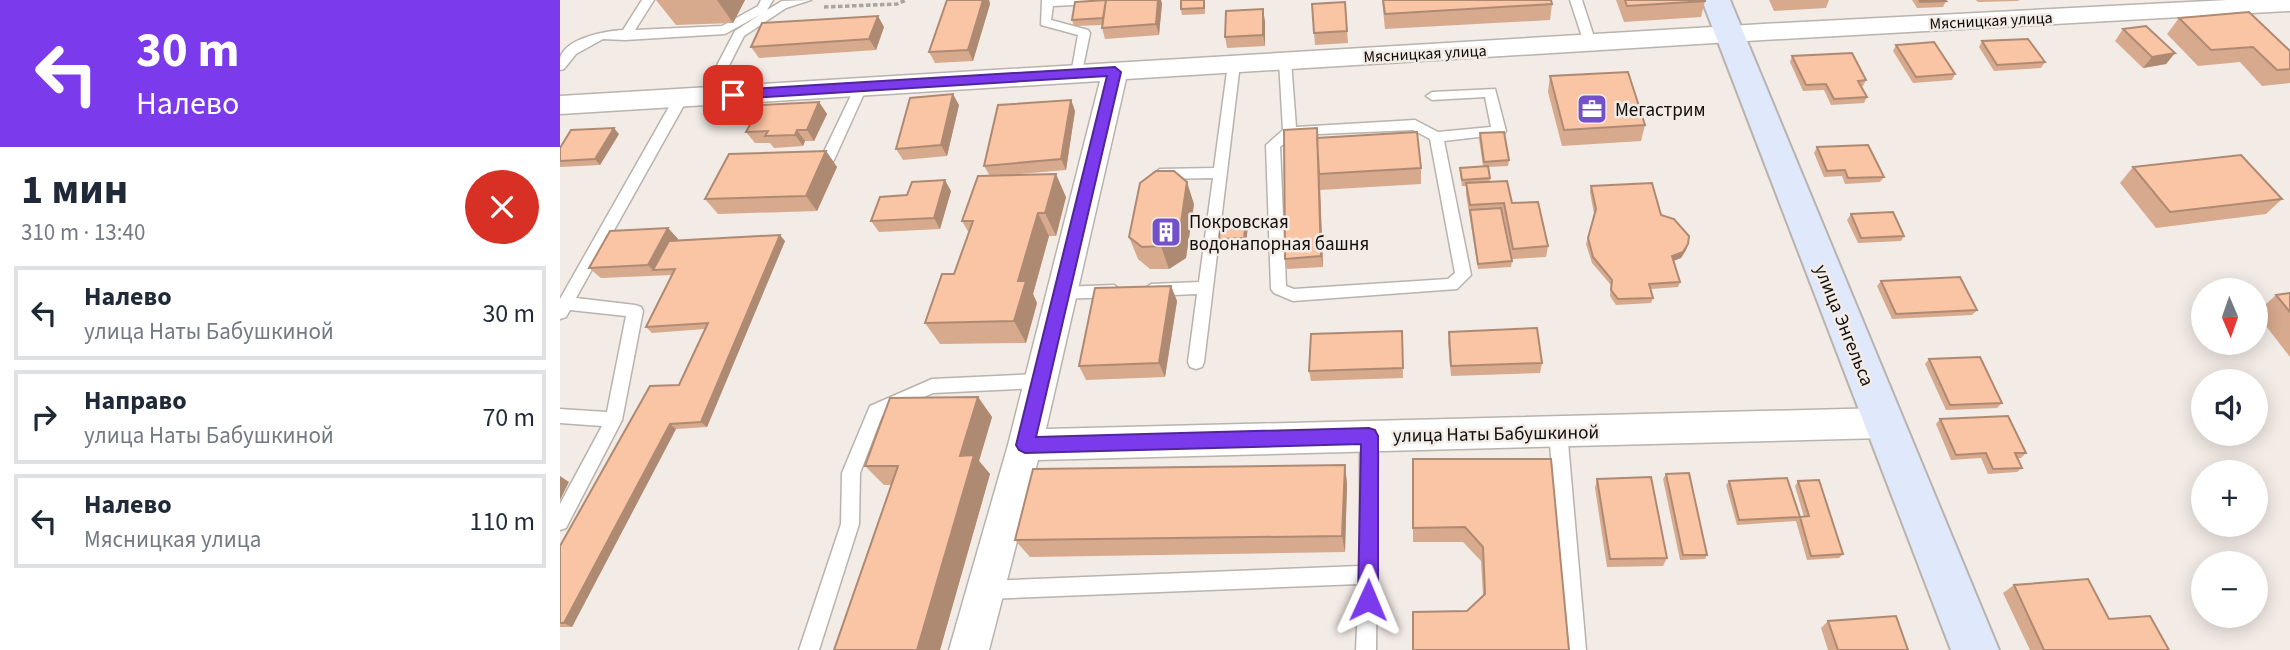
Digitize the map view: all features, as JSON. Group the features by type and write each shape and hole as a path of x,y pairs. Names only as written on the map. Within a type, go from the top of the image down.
{"main road":[{"name":"улица Энгельса","path":"1716,0 1975,650"}],"street":[{"name":"Мясницкая улица","path":"560,105 1730,34 2290,4"},
{"path":"969,650 1025,445 1115,72"},
{"name":"улица Наты Бабушкиной","path":"1025,445 1883,423"}],"lane":[{"path":"625,36 648,0"},
{"path":"560,66 572,51 601,35 725,30 762,8 766,0"},
{"path":"707,96 739,34 782,5 805,0"},
{"path":"1077,74 1084,33 1045,22 1048,1 1094,0"},
{"path":"1576,0 1590,43"},
{"path":"1285,61 1290,132"},
{"path":"1196,362 1234,64"},
{"path":"827,160 861,87"},
{"path":"1432,96 1490,92 1499,131 1436,137 1415,125 1290,132 1273,145 1279,289 1293,295 1452,285 1462,275 1436,137"},
{"path":"560,522 614,420 635,311 563,308 681,98"},
{"path":"1160,174 1220,173"},
{"path":"1061,293 1206,289"},
{"path":"809,650 850,524 851,473 876,411 932,386 1039,381"},
{"path":"560,416 614,420"},
{"path":"1558,431 1576,650"},
{"path":"1366,650 1369,436"},
{"path":"986,590 1369,575"}],"path":[{"path":"805,0 808,5 816,7 897,4 906,0"}],"building":[{"path":"947,0 983,0 968,50 929,52"},
{"path":"1106,0 1158,0 1156,24 1102,28"},
{"path":"1106,0 1103,18 1072,20 1075,2"},
{"path":"1181,0 1204,0 1204,8 1181,9"},
{"path":"1383,0 1551,0 1552,4 1385,14"},
{"path":"1625,0 1705,0 1705,1 1627,6"},
{"path":"1919,0 1945,0 1946,1 1920,2"},
{"path":"1345,2 1347,31 1314,33 1312,4"},
{"path":"1263,9 1263,35 1225,37 1226,11"},
{"path":"2249,12 2290,51 2290,69 2277,70 2253,47 2211,50 2179,18"},
{"path":"878,16 869,39 751,47 762,23"},
{"path":"2146,26 2175,53 2152,57 2123,29"},
{"path":"2028,39 2045,62 1997,65 1982,41"},
{"path":"1934,42 1955,74 1916,77 1896,45"},
{"path":"1852,53 1866,80 1858,81 1867,97 1834,99 1826,84 1806,85 1792,56"},
{"path":"1628,72 1645,125 1564,130 1550,76"},
{"path":"953,94 941,145 896,149 910,98"},
{"path":"1071,100 1061,159 984,166 998,105"},
{"path":"819,102 807,130 797,130 795,135 765,136 768,131 746,132 761,105"},
{"path":"614,128 595,159 560,161 560,148 571,130"},
{"path":"1317,128 1321,256 1285,259 1284,130"},
{"path":"1417,132 1421,168 1319,174 1317,138"},
{"path":"1504,132 1509,160 1484,162 1480,133"},
{"path":"1868,145 1884,177 1848,178 1845,170 1827,171 1817,147"},
{"path":"826,151 806,196 705,199 729,154"},
{"path":"2241,155 2282,199 2170,212 2133,167"},
{"path":"1488,166 1490,178 1462,180 1460,168"},
{"path":"1156,171 1174,171 1187,182 1179,236 1161,246 1142,247 1129,237 1140,183"},
{"path":"1056,174 1045,213 1038,213 1018,281 1026,281 1014,321 925,323 942,274 954,274 973,221 962,221 978,176"},
{"path":"945,180 934,218 871,221 880,197 907,195 912,182"},
{"path":"1507,181 1512,203 1538,202 1548,246 1513,249 1504,203 1470,205 1466,183"},
{"path":"1652,183 1661,215 1674,219 1689,236 1683,252 1672,256 1680,282 1649,284 1653,298 1618,299 1611,290 1612,280 1593,257 1588,238 1596,209 1591,186"},
{"path":"1501,208 1512,261 1478,264 1470,210"},
{"path":"1893,212 1904,236 1861,238 1851,214"},
{"path":"1246,219 1244,238 1219,239 1221,220"},
{"path":"668,228 648,265 589,268 610,231"},
{"path":"780,235 701,422 670,424 564,623 560,623 560,546 650,386 679,385 708,323 646,327 675,269 653,270 669,241"},
{"path":"1960,277 1977,310 1896,314 1881,281"},
{"path":"1171,286 1159,363 1079,366 1095,288"},
{"path":"2290,293 2290,312 2276,295"},
{"path":"1537,328 1542,363 1451,366 1449,332"},
{"path":"1402,331 1403,368 1309,371 1311,334"},
{"path":"1980,357 2002,403 1950,405 1929,359"},
{"path":"978,397 960,456 974,455 917,650 834,650 898,466 865,466 890,398"},
{"path":"2008,416 2026,453 2015,453 2022,468 1993,469 1986,453 1956,455 1940,419"},
{"path":"1413,459 1551,459 1569,650 1413,650 1413,612 1467,611 1485,594 1483,547 1465,527 1413,528"},
{"path":"1345,465 1342,536 1015,540 1033,469"},
{"path":"1689,473 1707,555 1683,555 1666,474"},
{"path":"1651,477 1667,558 1610,559 1597,479"},
{"path":"1787,478 1800,517 1739,520 1729,481"},
{"path":"1819,480 1843,554 1811,556 1800,517 1809,516 1798,481"},
{"path":"2088,579 2109,619 2150,616 2169,650 2044,650 2014,585"},
{"path":"1896,616 1908,650 1838,650 1828,621"}],"place":[{"name":"Мегастрим","path":"1592,109"},
{"name":"Покровская водонапорная башня","path":"1166,232"}],"route":[{"path":"733,95 1115,72 1025,445 1369,436 1368,600"}]}
